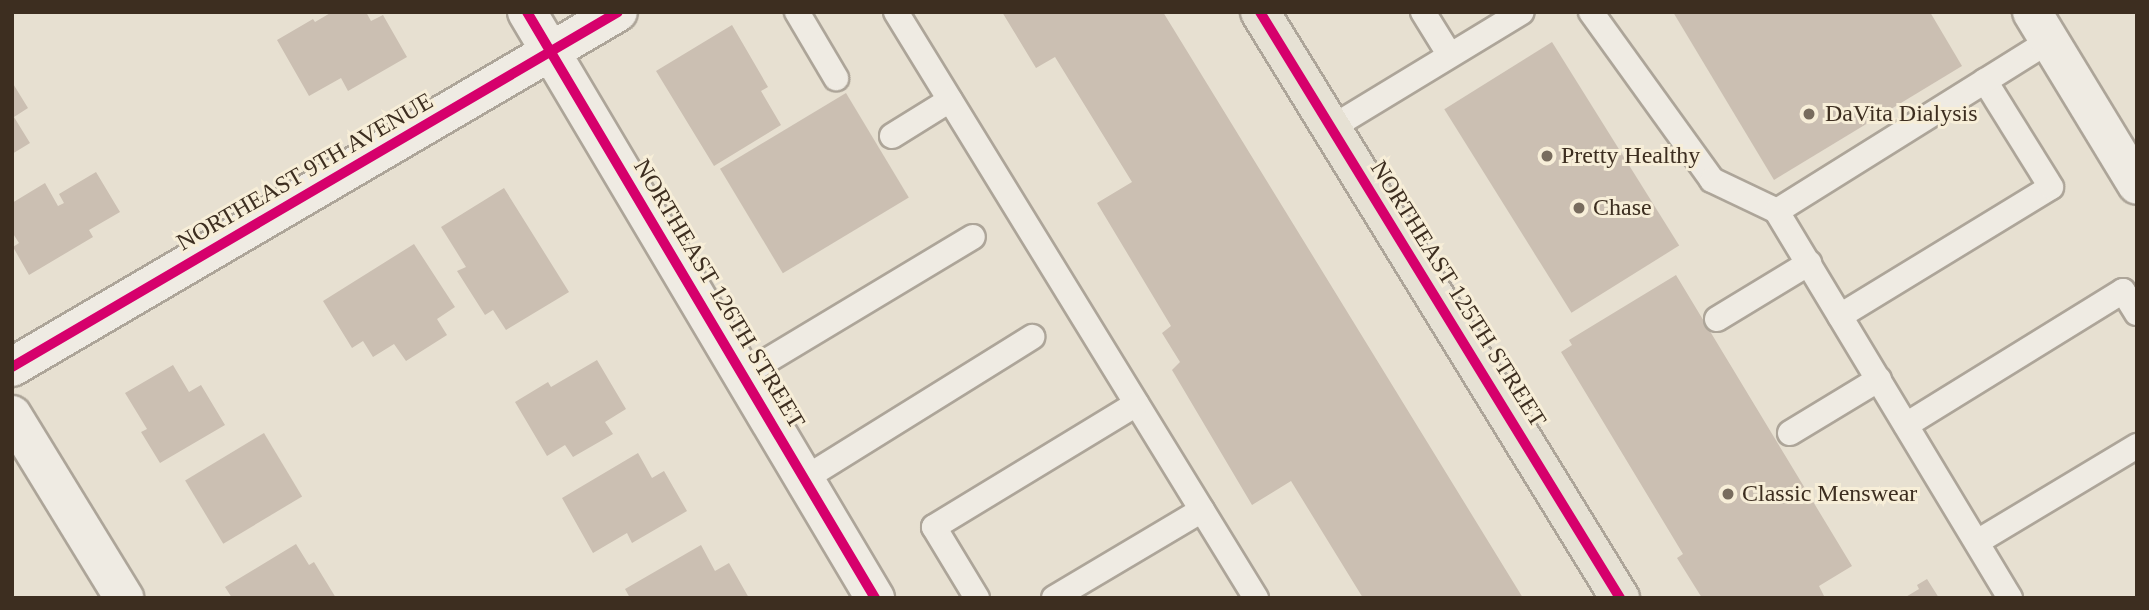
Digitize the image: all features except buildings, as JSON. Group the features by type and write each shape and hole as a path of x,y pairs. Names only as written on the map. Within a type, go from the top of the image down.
{"main road":[{"name":"NORTHEAST 125TH STREET","path":"1260,12 1620,598"}],"street":[{"name":"NORTHEAST 126TH STREET","path":"527,12 875,598"},
{"name":"NORTHEAST 9TH AVENUE","path":"12,367 618,12"},
{"path":"2040,27 2137,185"},
{"path":"12,415 124,598"}],"lane":[{"path":"797,12 835,78"},
{"path":"896,12 1256,598"},
{"path":"1423,12 1449,54"},
{"path":"1331,128 1522,12"},
{"path":"1591,12 1712,180 1777,211 2010,598"},
{"path":"1777,211 1985,81 2040,27"},
{"path":"1840,316 2050,187 1985,81"},
{"path":"892,136 950,100"},
{"path":"743,375 973,237"},
{"path":"1717,319 1809,263"},
{"path":"1906,425 2123,291 2137,313"},
{"path":"804,479 1031,337"},
{"path":"1790,433 1879,379"},
{"path":"977,598 934,527 1136,404"},
{"path":"1977,542 2137,446"},
{"path":"1054,598 1202,510"}],"cycle path":[{"path":"527,12 875,598"},
{"path":"12,367 618,12"},
{"path":"1260,12 1620,598"}],"place":[{"name":"DaVita Dialysis","path":"1809,114"},
{"name":"Pretty Healthy","path":"1547,156"},
{"name":"Chase","path":"1579,208"},
{"name":"Classic Menswear","path":"1728,494"}]}
